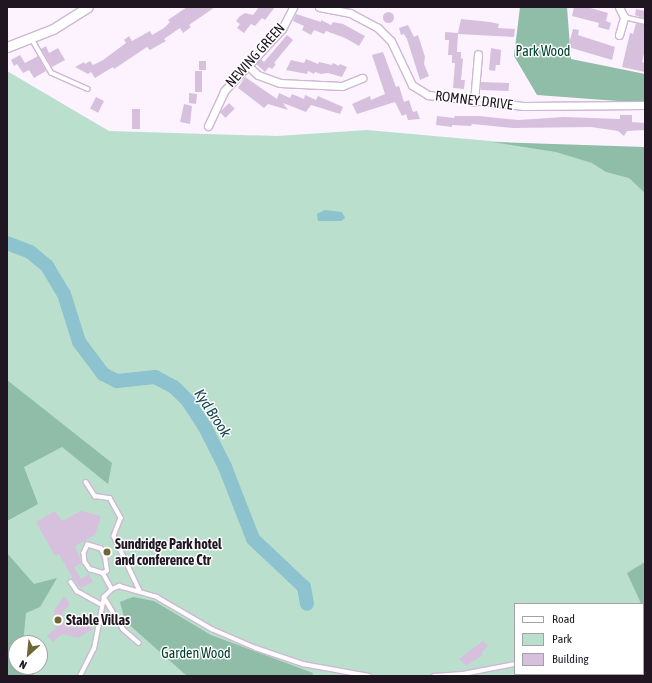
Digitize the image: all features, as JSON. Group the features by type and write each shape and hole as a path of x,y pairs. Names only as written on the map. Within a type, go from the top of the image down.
{"street":[{"path":"7,47 32,39 88,7"},
{"name":"NEWING GREEN","path":"208,126 224,91 246,64 282,29 293,7"},
{"name":"ROMNEY DRIVE","path":"319,7 352,10 378,28 391,40 407,78 417,90 428,95 474,102 523,106 645,105"},
{"path":"619,7 624,17 619,35"},
{"path":"474,102 478,54"},
{"path":"246,64 258,75 280,83 342,86 362,78"}],"lane":[{"path":"624,17 645,22"},
{"path":"32,39 52,73 88,89"},
{"path":"86,482 95,496 110,498 121,518 114,536 140,591"},
{"path":"103,573 107,571 106,557 101,550 88,545 84,553 86,562 90,569 103,573 112,588"},
{"path":"71,582 77,591 102,605"},
{"path":"80,676 94,648 104,597 112,588 119,586 157,597 205,625 256,648 303,664 369,676"},
{"path":"104,597 123,629 139,643"},
{"path":"434,676 463,674 514,664"}],"green space":[{"name":"Park Wood","path":"520,7 567,7 571,59 645,74 645,103 537,95 514,56"},
{"path":"7,71 109,131 277,136 367,130 645,155 645,571 641,603 514,603 514,675 644,675 644,644 645,676 7,676"},
{"path":"492,142 645,147 645,193 629,178 606,172 592,163 556,152"},
{"path":"7,380 112,463 108,484 62,447 24,467 38,504 7,521"},
{"path":"7,553 34,584 57,578 40,607 26,613 24,635 8,635 8,675 34,676 7,676"},
{"path":"645,562 645,612 644,603 641,603 627,573"},
{"name":"Garden Wood","path":"133,597 154,601 211,635 313,673 312,676 187,676 125,621 120,602"}],"water":[{"path":"325,210 342,212 345,218 341,221 318,221 317,214"}],"building":[{"path":"187,7 215,7 189,25 191,27 183,33 180,28 164,39 166,41 150,50 147,47 114,69 113,67 95,78 91,72 88,74 75,67 84,62 85,64 90,61 93,65 103,60 126,43 124,40 129,36 132,41 150,31 152,35 164,28 170,22 168,20"},
{"path":"259,7 275,7 265,20 262,18 255,26 251,24 244,33 237,28 240,24 236,21 240,16 245,13 253,15"},
{"path":"574,7 587,7 608,13 606,21 611,23 609,30 598,27 599,23 572,16"},
{"path":"636,9 645,11 645,19 635,15"},
{"path":"388,11 392,13 394,17 392,21 388,23 384,21 382,17 384,13"},
{"path":"296,14 321,22 321,20 331,25 333,22 343,24 365,36 359,46 345,38 326,31 324,34 314,30 311,35 302,30 304,26 293,21"},
{"path":"461,19 490,22 499,24 498,28 515,29 514,37 458,34 457,52 461,52 461,58 463,59 461,80 465,80 464,89 453,88 455,63 452,63 452,55 448,55 449,40 445,40 445,32 458,33"},
{"path":"636,23 645,25 645,50 642,62 645,63 645,72 622,67 630,33 633,34"},
{"path":"408,25 414,37 418,35 425,57 424,64 429,76 420,80 407,39 404,34 401,35 399,28"},
{"path":"573,29 579,30 578,35 615,47 612,60 568,47"},
{"path":"287,35 293,40 274,63 276,64 272,69 269,67 265,72 256,64 261,59 264,62"},
{"path":"46,46 49,53 58,48 65,60 52,67 41,49"},
{"path":"491,48 501,50 500,65 496,65 495,71 489,70"},
{"path":"383,52 396,87 399,86 404,102 409,100 413,112 417,111 420,119 408,120 406,114 402,116 395,102 357,114 352,104 370,96 371,100 385,94 372,55"},
{"path":"20,55 25,63 38,56 46,71 34,78 29,70 23,73 17,64 14,66 11,60"},
{"path":"306,59 318,64 319,62 332,65 333,63 339,66 340,64 347,67 342,77 328,73 321,74 315,72 314,74 308,71 307,74 286,70 291,60 304,63"},
{"path":"199,61 206,61 206,70 199,70"},
{"path":"195,71 202,71 202,92 195,92"},
{"path":"245,77 277,99 279,93 290,98 292,94 304,99 305,95 316,100 318,96 343,107 340,114 311,105 306,112 283,103 288,110 268,104 264,108 238,88"},
{"path":"481,82 509,83 509,91 481,90"},
{"path":"189,93 197,94 196,104 189,103"},
{"path":"96,97 104,101 98,113 90,109"},
{"path":"229,103 235,109 225,118 220,112"},
{"path":"184,104 192,106 190,124 180,122"},
{"path":"132,109 140,109 140,129 132,129"},
{"path":"620,115 632,115 632,122 645,123 645,130 627,131 624,136 618,131 591,127 513,128 472,124 471,126 452,125 452,127 436,125 437,116 454,118 455,116 479,116 518,120 564,117 620,119"},
{"path":"55,511 62,521 81,511 101,516 95,535 75,546 82,563 74,567 81,579 89,574 93,582 81,588 73,579 59,554 55,556 36,522"},
{"name":"Stable Villas","path":"64,596 70,604 62,613 64,622 73,628 86,622 93,629 78,638 62,634 53,642 48,635 56,628 54,611"},
{"path":"483,641 488,646 481,653 483,655 466,666 459,659"}],"waterway":[{"name":"Kyd Brook","path":"7,243 30,252 47,266 64,294 79,342 103,374 117,381 155,377 174,387 188,401 205,427 225,467 253,539 304,587 307,604"}],"place":[{"name":"Sundridge Park hotel and conference Ctr","path":"107,552"},
{"name":"Stable Villas","path":"58,620"}]}
